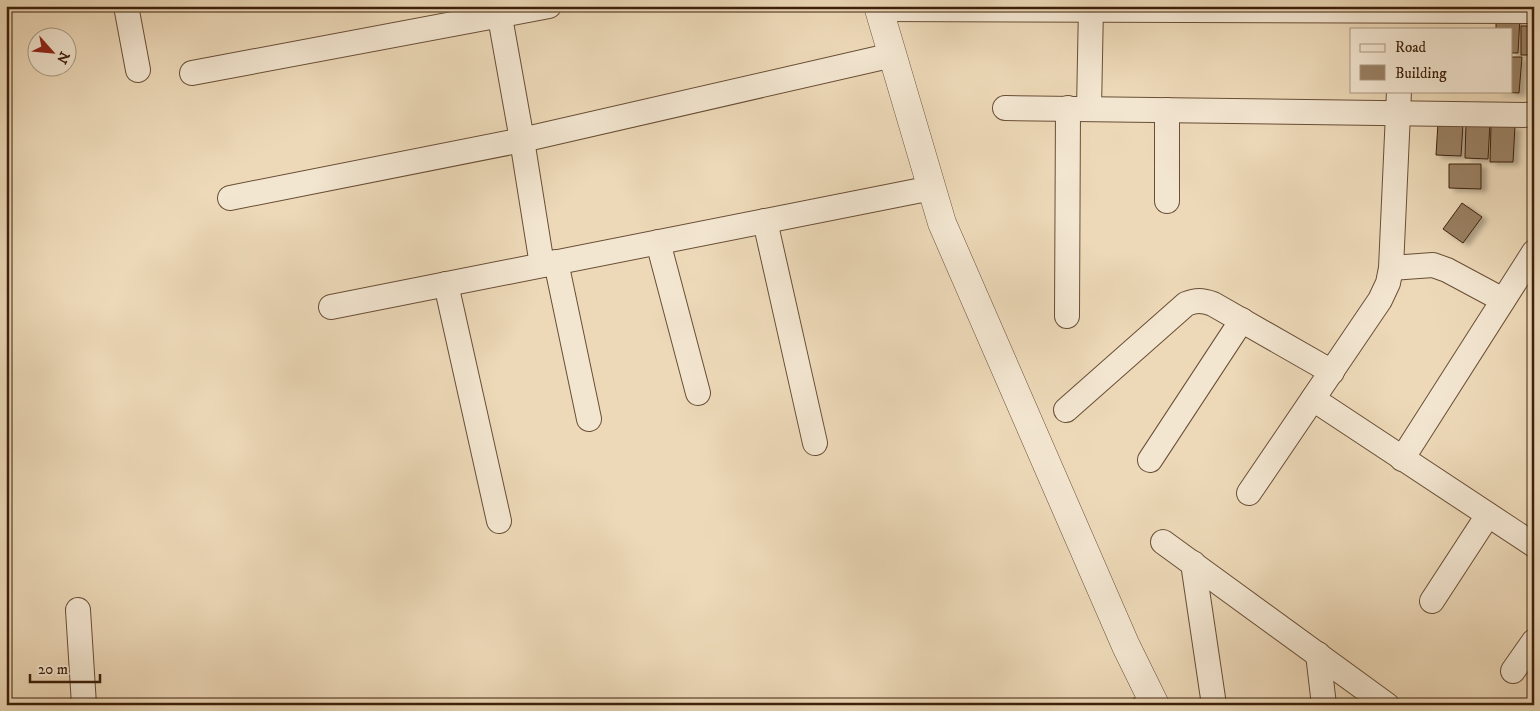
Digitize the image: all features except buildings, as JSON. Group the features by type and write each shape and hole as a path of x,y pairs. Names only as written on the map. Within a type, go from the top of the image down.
{"street":[{"path":"126,6 138,70"},
{"path":"192,72 499,11 549,6"},
{"path":"1147,702 1126,646 946,232 879,8 1090,8 1403,15 1534,11"},
{"path":"1067,316 1079,109 1090,8"},
{"path":"499,11 522,140 549,264 589,419"},
{"path":"230,198 522,140 893,56"},
{"path":"1005,108 1167,110 1399,102 1534,115"},
{"path":"1249,493 1380,300 1388,283 1391,268 1399,102"},
{"path":"1167,110 1167,201"},
{"path":"331,307 932,188"},
{"path":"764,221 815,444"},
{"path":"658,242 698,393"},
{"path":"1402,458 1534,252"},
{"path":"1391,268 1433,265 1447,270 1503,300"},
{"path":"446,284 499,521"},
{"path":"1066,410 1186,304 1195,300 1213,304 1332,372"},
{"path":"1150,460 1242,320"},
{"path":"1313,399 1534,545"},
{"path":"1432,601 1488,515"},
{"path":"1163,542 1387,705"},
{"path":"1193,563 1214,705"},
{"path":"78,610 84,705"},
{"path":"1512,671 1534,641"},
{"path":"1318,654 1324,705"}]}
